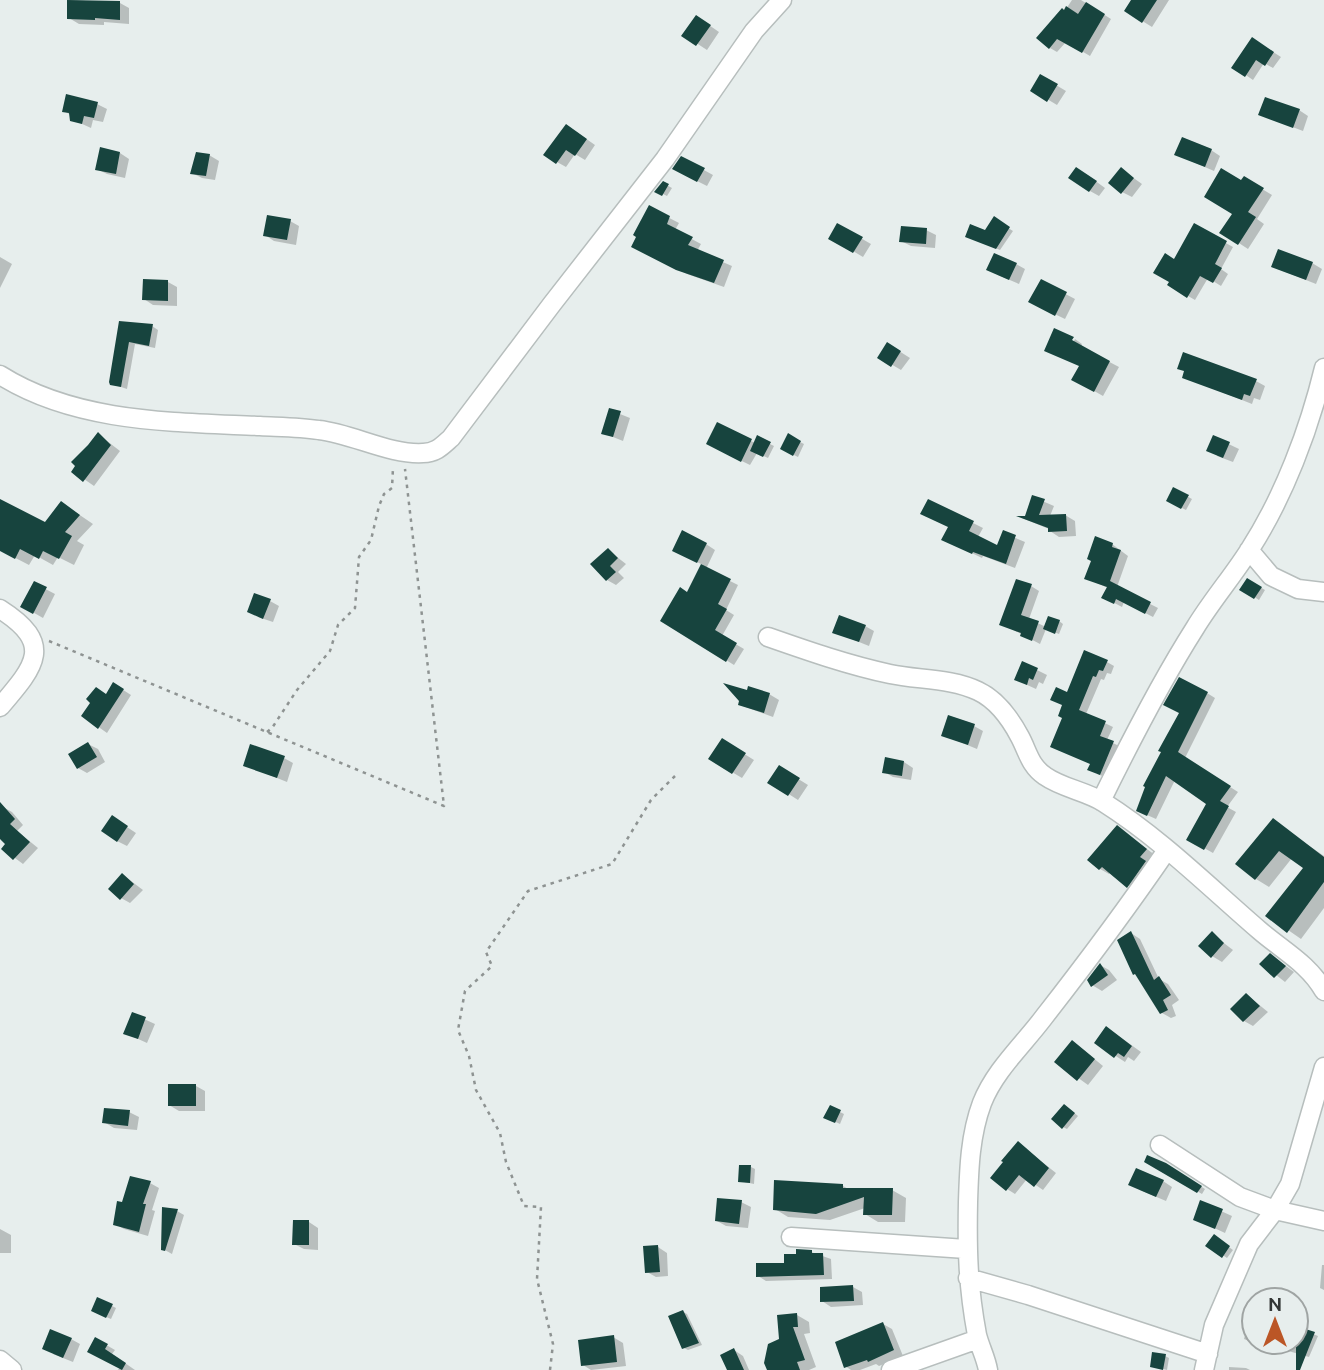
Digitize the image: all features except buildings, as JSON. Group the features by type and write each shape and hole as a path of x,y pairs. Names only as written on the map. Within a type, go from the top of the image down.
{"street":[{"path":"0,375 24,390 60,403 111,415 174,422 317,429 349,435 403,452 425,453 439,450 451,438 665,159 754,31 782,0"},
{"path":"1101,801 1123,752 1193,631 1249,550 1273,509 1302,442 1324,368"},
{"path":"1249,550 1271,576 1298,589 1324,592"},
{"path":"0,609 20,622 35,644 32,665 0,708"},
{"path":"768,637 863,669 907,678 951,682 981,692 1000,707 1020,737 1031,764 1046,778 1101,801 1167,850 1303,965 1318,980 1324,991"},
{"path":"988,1370 978,1339 966,1249 971,1145 982,1105 993,1081 1118,921 1167,850"},
{"path":"968,1278 1028,1295 1206,1362 1214,1325 1249,1244 1275,1210 1290,1184 1324,1067"},
{"path":"1160,1145 1240,1197 1275,1210 1324,1221"},
{"path":"791,1237 966,1249"},
{"path":"891,1370 978,1339"},
{"path":"0,1360 12,1370"}],"path":[{"path":"267,732 278,721 297,690 330,651 338,625 355,608 359,557 371,540 384,494 392,488 394,459 403,452"},
{"path":"30,633 444,806 403,452"},
{"path":"550,1370 553,1344 537,1279 541,1207 524,1206 506,1162 500,1133 476,1090 469,1056 458,1030 465,991 492,966 486,952 528,891 612,864 651,800 675,776"}]}
